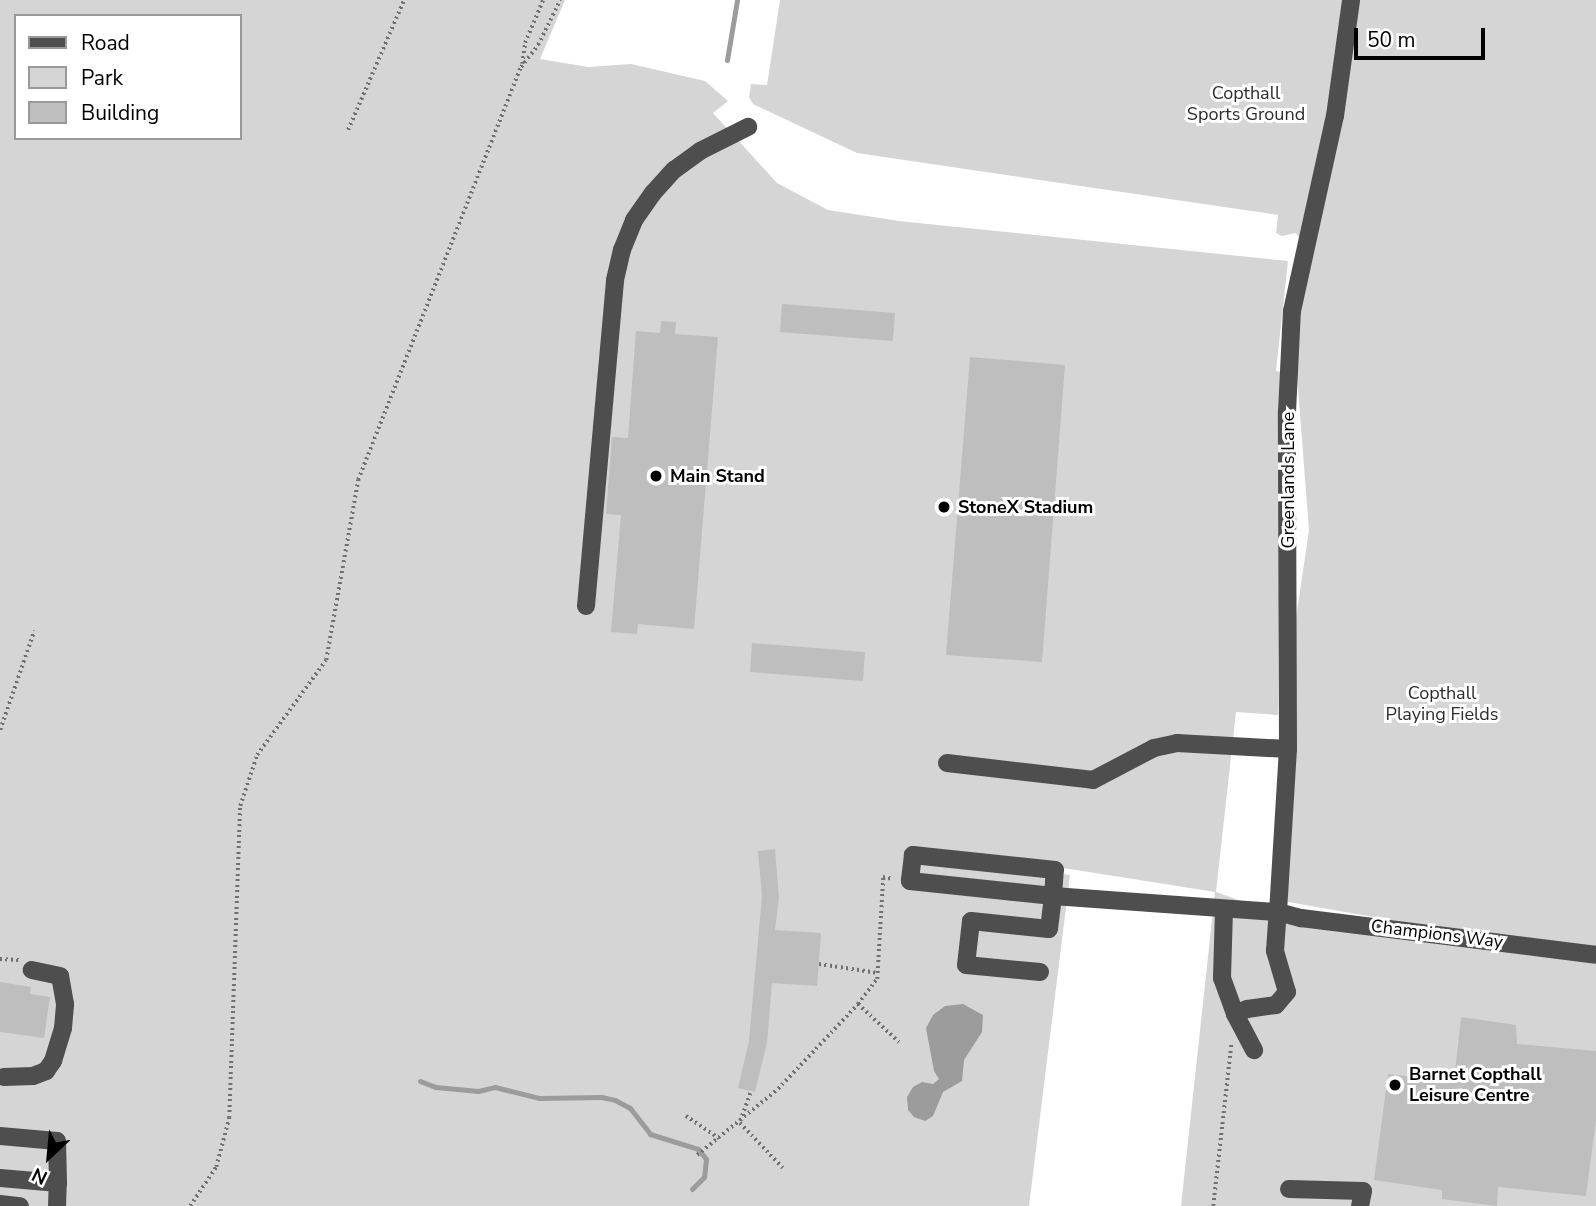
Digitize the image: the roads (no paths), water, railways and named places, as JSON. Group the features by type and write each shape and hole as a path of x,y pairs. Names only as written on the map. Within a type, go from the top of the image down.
{"street":[{"name":"Greenlands Lane","path":"1235,1014 1247,1009 1276,1005 1287,992 1275,951 1288,749 1287,412 1292,311 1335,117 1351,0"},
{"path":"586,606 614,294 622,250 634,220 674,170 700,151 748,127"},
{"path":"947,763 1093,780 1114,772 1154,748 1177,743 1288,749"},
{"path":"971,921 1049,929 1053,896 1055,870 913,855 910,881 1053,896 1278,912"},
{"path":"974,888 966,965 1040,972"},
{"path":"1224,910 1222,978 1235,1014 1254,1050"},
{"name":"Champions Way","path":"1278,912 1301,918 1596,955"},
{"path":"1,1074 33,1076 46,1071 53,1061 63,1028 65,1004 60,975 32,970"},
{"path":"0,1136 57,1141 57,1206"},
{"path":"0,1178 58,1183"},
{"path":"1289,1189 1363,1191 1360,1206"},
{"path":"0,1204 20,1206"}],"waterway":[{"path":"727,60 737,0"},
{"path":"420,1081 436,1087 478,1091 495,1087 539,1098 601,1097 615,1100 630,1108 650,1134 698,1149 706,1159 704,1177 692,1189"}],"place":[{"name":"Main Stand","path":"656,476"},
{"name":"StoneX Stadium","path":"944,507"},
{"name":"Barnet Copthall Leisure Centre","path":"1395,1085"}],"park label":[{"name":"Copthall Sports Ground","path":"1246,104"},
{"name":"Copthall Playing Fields","path":"1442,704"}]}
